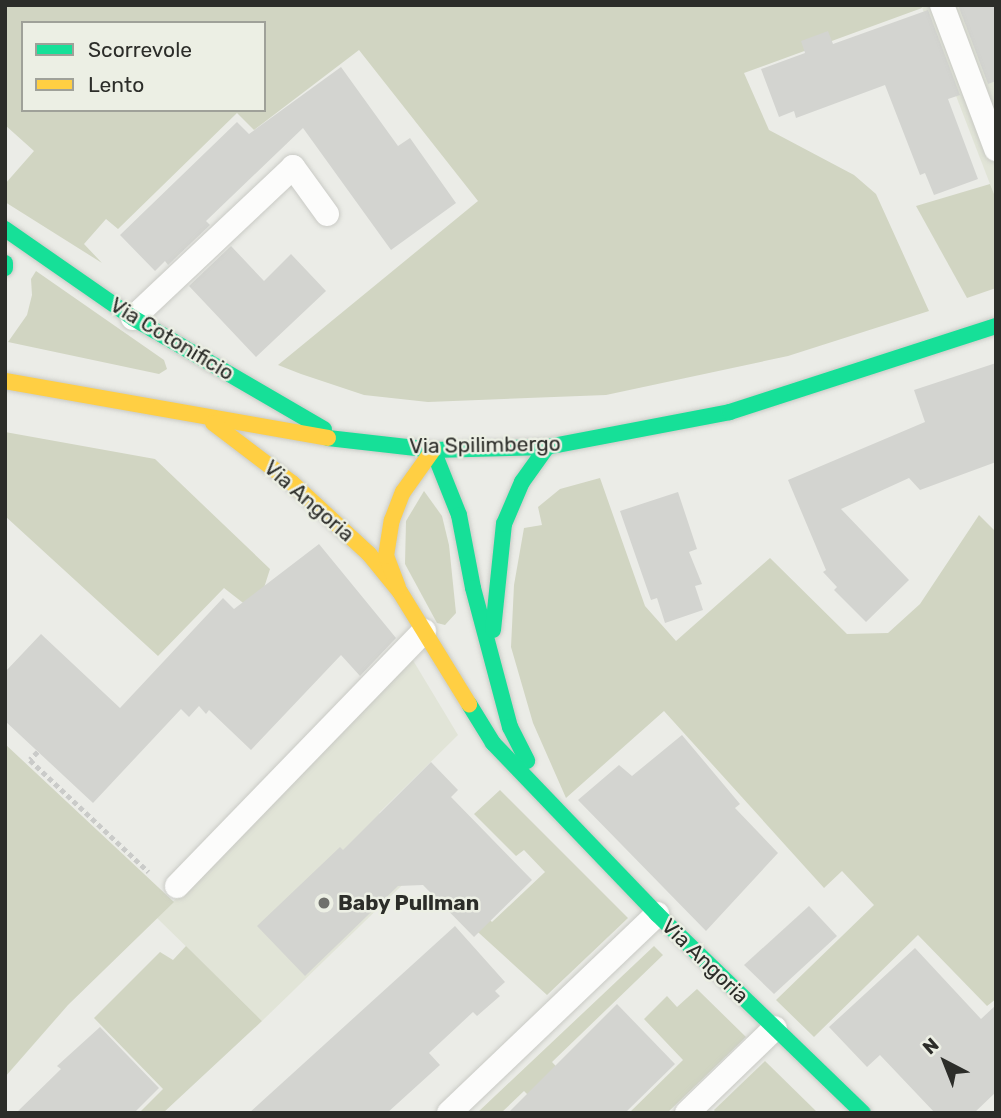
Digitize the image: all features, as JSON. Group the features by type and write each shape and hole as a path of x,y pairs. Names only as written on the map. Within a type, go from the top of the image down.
{"street":[{"name":"Via Cotonificio","path":"5,229 134,318 343,441"},
{"name":"Via Spilimbergo","path":"5,381 343,441 433,450 547,447 730,412 996,326"},
{"name":"Via Angoria","path":"208,419 342,526 400,592 493,743 657,914 863,1113"},
{"name":"Via Angoria","path":"491,650 504,524 522,482 547,447"},
{"name":"Via Angoria","path":"400,592 386,556 391,520 403,492 433,450"},
{"name":"Via Angoria","path":"433,450 459,515 473,588 510,727 551,806"}],"lane":[{"path":"942,5 996,149"},
{"path":"134,318 293,167 327,214"},
{"path":"177,886 424,631"},
{"path":"449,1113 657,914"},
{"path":"687,1113 775,1028"}],"path":[{"path":"38,752 30,760 159,881 177,886"}],"shaded area":[{"path":"921,5 996,5 996,199 990,184"},
{"path":"411,657 458,735 379,813 427,861 262,1021 157,918"}],"green space":[{"path":"5,5 921,5 922,8 744,73 769,130 854,175 876,194 929,311 788,356 606,395 428,402 364,395 278,365 478,201 359,50 254,130 237,113 118,229 106,219 84,244 102,263 5,202 5,184 34,151 5,125"},
{"path":"990,184 996,199 996,288 967,298 916,206"},
{"path":"36,271 164,360 167,369 159,374 8,342 27,315 32,295 31,279"},
{"path":"5,432 155,459 270,569 256,613 224,588 158,656 5,516"},
{"path":"600,478 645,606 676,641 770,558 847,634 888,633 920,604 979,515 996,532 996,999 987,1006 918,935 814,1037 776,1000 874,905 842,871 824,888 664,711 566,798 533,723 511,647 514,585 524,528 542,525 538,507 560,489"},
{"path":"424,491 442,516 449,545 456,613 445,625 437,623 405,564 406,521"},
{"path":"5,744 174,902 68,1005 5,1077"},
{"path":"500,790 628,918 547,995 446,903 459,890 492,922 545,872 524,850 516,856 474,814"},
{"path":"186,946 262,1021 163,1113 139,1113 163,1089 94,1018 160,952 173,960"},
{"path":"654,946 663,955 552,1062 600,1113 546,1113 524,1091 501,1113 477,1113"},
{"path":"697,989 746,1037 667,1113 629,1113 683,1060 644,1019 667,996 677,1007"},
{"path":"765,1061 818,1113 716,1113 714,1110"}],"building":[{"path":"958,5 996,5 996,81 988,84"},
{"path":"928,10 960,95 948,99 978,179 934,195 925,173 920,175 885,85 796,118 794,111 779,117 761,69 805,53 801,41 828,31 833,44"},
{"path":"341,67 398,146 410,138 456,203 391,250 303,128 206,221 210,225 168,265 165,261 155,271 120,235 237,122 249,134"},
{"path":"231,246 264,281 291,254 326,291 256,357 189,286"},
{"path":"996,363 996,462 920,490 909,478 841,509 909,580 866,622 834,590 837,587 823,572 826,570 788,480 925,422 914,390"},
{"path":"678,492 697,549 689,552 702,584 695,586 703,610 665,623 657,598 651,600 620,511"},
{"path":"319,544 396,638 360,676 341,655 251,750 209,710 206,714 199,706 189,717 181,709 93,803 5,721 5,672 41,634 120,708 223,598 234,609"},
{"path":"682,735 740,804 735,808 778,853 706,931 578,800 619,765 632,776"},
{"path":"431,762 458,790 451,797 532,880 474,937 423,885 398,886 305,976 257,926 340,847 343,850"},
{"path":"809,906 837,936 774,994 744,965"},
{"path":"455,926 505,982 495,991 500,996 477,1016 473,1012 429,1053 440,1065 387,1113 249,1113"},
{"path":"915,948 981,1019 996,1005 996,1092 974,1113 935,1113 880,1055 867,1067 829,1027"},
{"path":"617,1004 675,1064 625,1113 508,1113"},
{"path":"100,1027 159,1088 134,1113 16,1113 61,1069 57,1066"}],"traffic: fast":[{"path":"5,229 133,318 324,429"},
{"path":"5,263 5,268"},
{"path":"328,438 433,450 547,447 730,412 996,326"},
{"path":"493,630 504,524 522,482 547,447"},
{"path":"433,450 459,515 473,588 510,727 527,761"},
{"path":"469,704 493,743 657,914 863,1113"}],"traffic: slow":[{"path":"5,381 328,438"},
{"path":"213,423 292,483 369,554 400,592 469,704"},
{"path":"398,587 386,556 392,520 403,492 433,450"}],"place":[{"name":"Baby Pullman","path":"324,903"}]}
